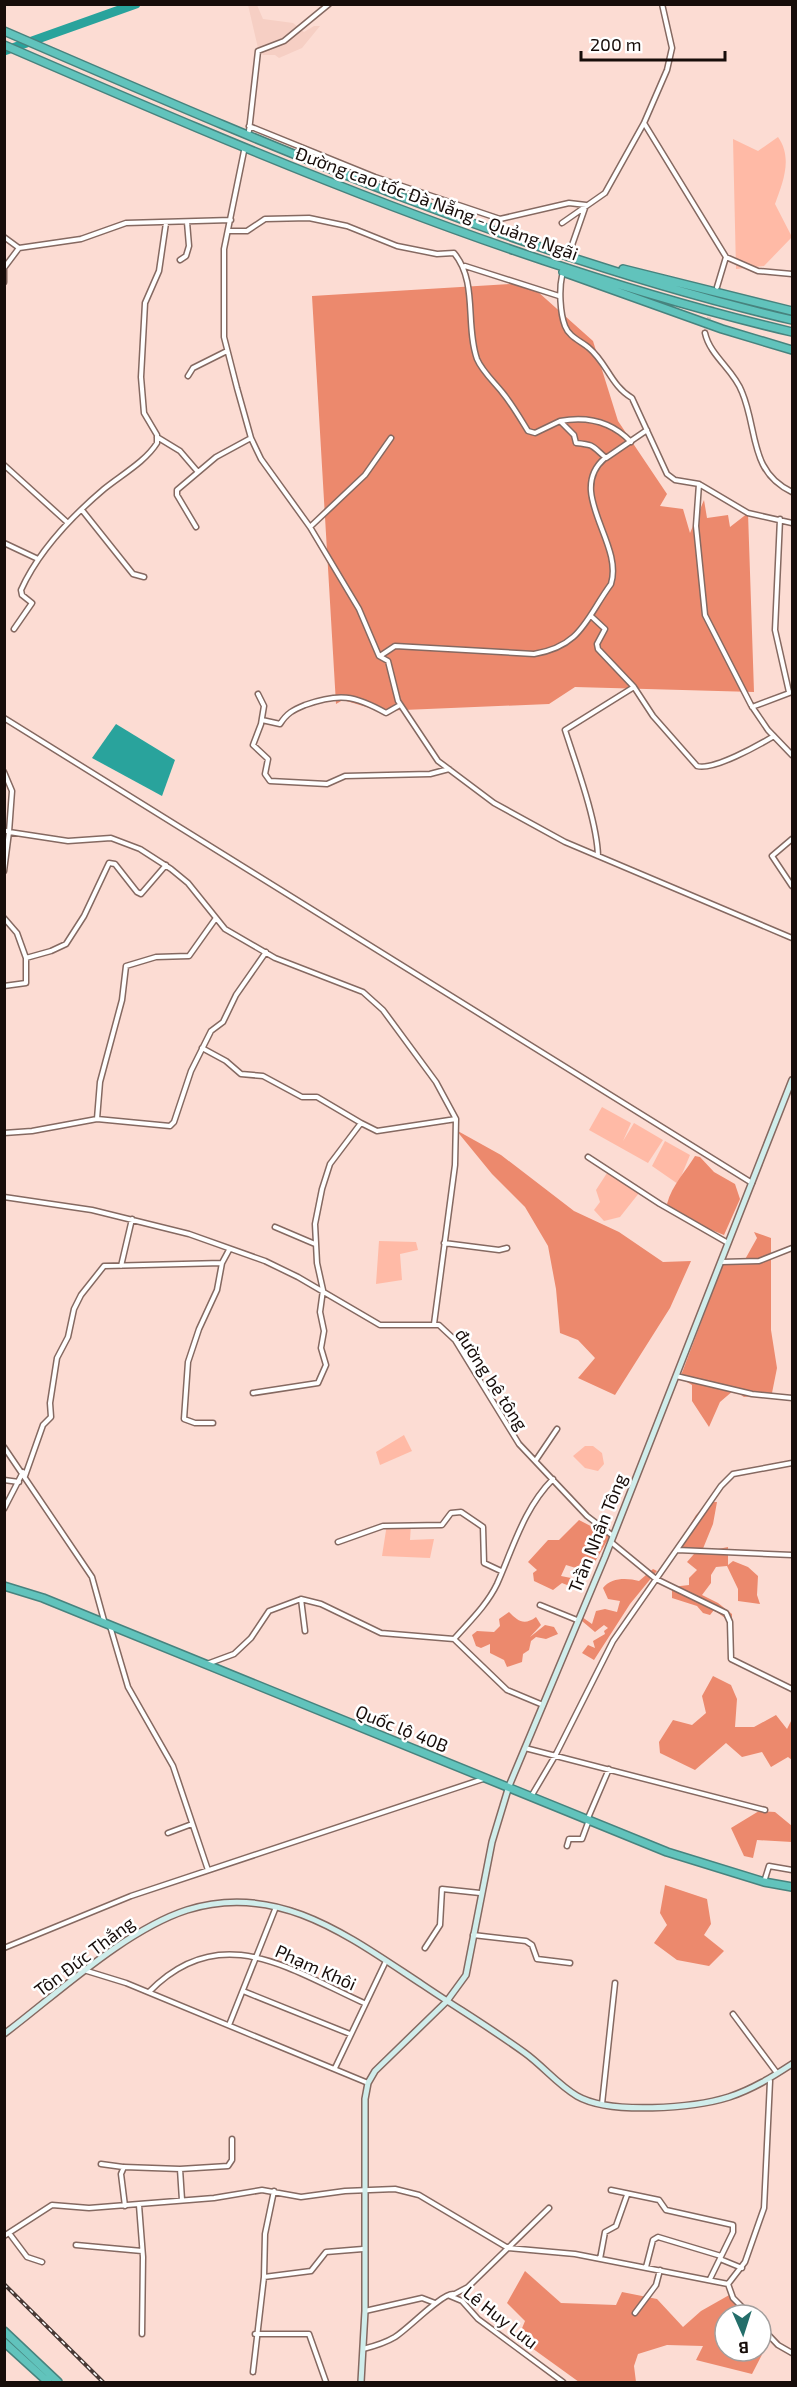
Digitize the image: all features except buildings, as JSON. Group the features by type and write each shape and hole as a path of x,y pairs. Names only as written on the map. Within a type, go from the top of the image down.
{"highway":[{"name":"Đường cao tốc Đà Nẵng - Quảng Ngãi","path":"4,31 281,148 553,252 687,293 792,320"},
{"name":"Đường cao tốc Đà Nẵng - Quảng Ngãi","path":"4,45 278,160 471,236 636,290 792,332"},
{"path":"471,236 648,303 792,350"},
{"path":"553,252 792,311"},
{"name":"Quốc lộ 40B","path":"4,1586 43,1598 668,1852 764,1882 792,1887"},
{"path":"4,2331 58,2382"},
{"path":"4,2342 44,2381"}],"street":[{"path":"329,4 284,41 258,51 249,128 375,177 500,219 562,204 586,205"},
{"path":"562,222 604,193 644,123 667,70 672,48 662,4"},
{"path":"644,123 726,257 758,271 792,274"},
{"path":"244,151 224,249 224,296 227,351 251,438 261,459 310,527 359,609 379,656 388,661 400,705 438,761 494,803 565,842 792,938"},
{"path":"570,248 586,205"},
{"path":"228,231 248,231 266,219 309,218 347,226 397,246 438,254 454,252 464,266 469,291 468,311 478,360 512,405 528,431 536,433 560,421 577,419 600,422 617,429 632,442"},
{"path":"4,237 19,248 81,239 126,223 231,220"},
{"path":"180,260 186,256 189,246 187,222"},
{"path":"166,223 160,267 145,303 141,377 144,413 157,437 180,451 198,472"},
{"path":"4,282 4,268 19,248"},
{"path":"717,287 726,257"},
{"path":"464,266 559,296"},
{"path":"562,276 559,296 563,304 565,327 575,339 590,348 620,391 632,398 667,474 675,480 699,484 748,513 792,523"},
{"path":"705,333 707,343 742,390 762,465 776,483 792,492"},
{"path":"188,376 193,368 227,351"},
{"path":"560,421 574,435 576,443 588,442 606,458"},
{"path":"379,656 395,646 534,654 552,651 575,638 591,616 614,576 613,561 590,486 593,471 606,458 647,430"},
{"path":"14,629 32,603 22,594 21,590 38,559 68,523 155,446 157,437"},
{"path":"195,528 176,492 216,457 251,438"},
{"path":"310,527 365,476 391,438"},
{"path":"4,465 68,523"},
{"path":"699,484 696,526 705,615 752,707 792,755"},
{"path":"82,510 133,574 144,577"},
{"path":"752,707 791,692 775,630 780,519"},
{"path":"4,543 38,559"},
{"path":"591,616 605,629 597,644 598,649 634,687 654,716 699,767 745,754 774,736"},
{"path":"598,856 596,836 573,747 566,730 634,687"},
{"path":"258,694 264,704 262,720 253,745 268,759 265,774 274,782 327,784 345,776 430,774 449,769"},
{"path":"262,720 280,724 290,711 331,696 367,704 386,713 400,705"},
{"path":"4,718 753,1183"},
{"path":"4,772 12,791 4,871"},
{"path":"7,831 68,841 111,838 140,849 166,865 188,883 225,929 266,952 363,992 383,1010 436,1082 456,1119 455,1165 444,1244 443,1274 434,1324"},
{"path":"792,839 772,856 792,886"},
{"path":"26,958 66,944 84,916 109,863 115,864 141,894 166,865"},
{"path":"4,918 17,933 26,958 26,983 4,986"},
{"path":"97,1119 100,1082 122,1000 126,966 156,957 189,956 216,918"},
{"path":"4,1133 32,1131 97,1119 170,1126 211,1031 223,1022 236,995 266,952"},
{"path":"202,1048 242,1074 262,1076 302,1097 317,1097 377,1131 456,1119"},
{"name":"Trần Nhân Tông","path":"368,2083 375,2071 447,2001 466,1975 480,1893 509,1786 612,1539 792,1080"},
{"path":"253,1393 318,1383 326,1365 321,1348 324,1331 320,1312 323,1290 315,1244 315,1224 330,1164 361,1123"},
{"path":"588,1157 660,1204 729,1243"},
{"name":"đường bê tông","path":"4,1197 92,1210 189,1234 265,1261 323,1290 380,1325 439,1325 455,1340 519,1444 587,1516 656,1579 726,1613 730,1622 731,1659 792,1689"},
{"path":"121,1266 132,1219"},
{"path":"275,1227 315,1244"},
{"path":"444,1244 499,1250 507,1248"},
{"path":"721,1262 759,1261 792,1248"},
{"path":"213,1423 195,1423 184,1419 188,1362 199,1329 217,1290 222,1263 229,1250"},
{"path":"4,1509 24,1474 43,1425 51,1418 50,1403 57,1358 68,1337 74,1309 81,1295 104,1266 222,1263"},
{"path":"676,1376 752,1394 792,1398"},
{"path":"536,1460 557,1429"},
{"path":"4,1447 92,1577 128,1687 172,1766 208,1870"},
{"path":"532,1795 555,1756 613,1641 730,1476 792,1463"},
{"path":"454,1639 489,1597 526,1518 553,1479"},
{"path":"4,1480 19,1482"},
{"path":"338,1542 383,1526 442,1525 451,1513 461,1512 483,1527 484,1563 501,1571"},
{"path":"677,1550 792,1555"},
{"path":"301,1599 304,1631"},
{"path":"206,1664 234,1654 251,1638 269,1611 301,1599 321,1604 381,1633 454,1639 507,1690 543,1705"},
{"path":"540,1605 577,1620"},
{"path":"524,1748 609,1768 765,1810"},
{"path":"567,1846 569,1839 583,1837 609,1768"},
{"path":"4,1948 131,1896 487,1778"},
{"path":"168,1833 192,1824"},
{"path":"764,1882 769,1866 792,1870"},
{"path":"425,1948 440,1925 442,1889 480,1893"},
{"name":"Tôn Đức Thắng","path":"4,2034 143,1929 186,1910 236,1902 276,1907 323,1922 525,2053 578,2096 602,2105 619,2108 668,2107 727,2098 770,2080 792,2064"},
{"path":"229,2025 276,1907"},
{"path":"473,1935 526,1941 532,1945 537,1959 570,1963"},
{"name":"Phạm Khôi","path":"149,1992 169,1973 199,1960 233,1952 256,1956 364,2003"},
{"path":"335,2068 386,1961"},
{"path":"87,1971 149,1992 368,2083 365,2099 363,2249 365,2311 361,2382"},
{"path":"602,2105 615,1983"},
{"path":"243,1991 350,2034"},
{"path":"733,2014 778,2074"},
{"path":"728,2284 742,2268 765,2204 770,2080"},
{"path":"101,2164 180,2169 230,2164 232,2139"},
{"path":"124,2167 121,2174 125,2206"},
{"path":"180,2169 182,2200"},
{"path":"42,2262 27,2257 7,2234 52,2205 83,2208 139,2205 214,2198 255,2190 310,2197 364,2189 399,2189 419,2195 508,2248 600,2259 728,2284"},
{"path":"611,2190 659,2200 666,2210 732,2224 734,2229 710,2280"},
{"path":"253,2372 255,2334 264,2277 265,2234 274,2191"},
{"path":"600,2259 605,2232 616,2226 627,2195"},
{"path":"139,2205 142,2251 142,2334"},
{"path":"450,2296 468,2287 549,2208"},
{"path":"646,2267 653,2240 658,2237 721,2257 742,2268"},
{"path":"76,2245 142,2251"},
{"path":"264,2277 303,2273 314,2268 326,2252 363,2249"},
{"path":"635,2313 656,2285 660,2270"},
{"path":"728,2284 733,2298 738,2303"},
{"name":"Lê Huy Lưu","path":"363,2350 394,2337 415,2323 445,2295 453,2295 450,2296 462,2301 478,2319 563,2382"},
{"path":"365,2311 422,2298 435,2303"},
{"path":"255,2334 309,2334 326,2382"},
{"path":"773,2340 792,2353"}],"shaded area":[{"path":"248,5 257,5 263,19 293,23 304,32 314,26 320,26 302,48 279,58 275,55 263,55 258,48"},
{"path":"778,137 783,145 786,162 775,204 792,237 764,266 736,269 733,139 758,151"},
{"path":"528,283 593,341 618,421 667,494 660,506 683,509 690,533 704,500 707,518 728,515 730,527 748,513 754,692 575,687 549,704 380,711 343,700 336,704 312,296"},
{"path":"602,1107 631,1123 623,1141 634,1123 663,1140 648,1163 589,1130"},
{"path":"456,1130 501,1155 574,1211 619,1232 663,1262 691,1261 670,1308 615,1395 578,1378 595,1358 578,1340 560,1333 556,1289 548,1246 525,1207 492,1174"},
{"path":"665,1141 690,1155 678,1184 652,1166"},
{"path":"695,1156 700,1157 714,1172 735,1184 740,1199 724,1235 689,1221 667,1204 676,1184"},
{"path":"607,1173 639,1193 620,1217 604,1221 594,1210 600,1202 596,1190"},
{"path":"754,1232 771,1238 771,1330 777,1368 772,1393 744,1397 734,1390 720,1402 709,1427 692,1401 692,1385 680,1378 725,1259 743,1263 757,1238"},
{"path":"379,1241 416,1242 418,1250 400,1254 402,1280 376,1284"},
{"path":"404,1435 412,1451 380,1465 376,1452"},
{"path":"585,1446 593,1446 602,1453 604,1464 598,1471 585,1468 573,1456"},
{"path":"709,1502 717,1502 713,1524 702,1551 675,1550 696,1515"},
{"path":"579,1520 610,1536 589,1572 566,1565 561,1576 581,1580 577,1589 562,1583 553,1590 534,1581 533,1573 537,1570 528,1562 548,1540 559,1540"},
{"path":"387,1524 411,1524 410,1540 434,1539 430,1558 382,1556"},
{"path":"728,1547 728,1565 733,1561 748,1567 758,1576 757,1595 760,1604 738,1601 738,1589 727,1566 716,1567 711,1575 711,1583 702,1595 718,1603 732,1614 732,1618 725,1618 714,1610 710,1615 703,1613 697,1606 672,1598 672,1587 689,1585 689,1578 697,1570 687,1562 694,1554"},
{"path":"653,1569 657,1571 630,1604 594,1660 582,1653 588,1645 595,1648 593,1641 605,1634 604,1631 608,1628 604,1625 595,1632 582,1621 582,1617 592,1624 596,1611 605,1609 617,1612 620,1601 608,1599 603,1588 606,1584 625,1579 639,1581"},
{"path":"509,1612 515,1618 525,1622 536,1617 541,1625 530,1637 545,1625 554,1627 558,1634 546,1639 536,1637 531,1641 529,1650 523,1654 522,1662 507,1667 504,1660 490,1653 490,1644 481,1648 476,1646 472,1635 477,1631 494,1632 500,1626 499,1619"},
{"path":"713,1676 731,1685 737,1699 735,1727 754,1727 776,1715 787,1729 792,1719 792,1760 788,1757 771,1767 762,1752 742,1757 726,1743 695,1770 660,1753 659,1742 673,1720 692,1725 706,1713 702,1696"},
{"path":"759,1811 775,1812 792,1826 792,1842 757,1840 753,1858 744,1856 731,1828"},
{"path":"665,1885 707,1899 711,1924 704,1935 724,1951 709,1966 677,1960 654,1943 667,1925 660,1913"},
{"path":"525,2271 561,2303 616,2305 622,2292 657,2299 683,2327 701,2311 713,2304 713,2363 758,2363 752,2374 696,2360 703,2346 667,2345 638,2354 634,2366 636,2382 579,2382 518,2338 525,2321 507,2303"},
{"path":"731,2294 737,2303 715,2303"}],"water":[{"path":"116,724 175,760 162,796 92,758"}],"waterway":[{"path":"4,51 136,4"}],"tunnel":[{"path":"564,267 571,248"},
{"path":"705,333 714,299"}],"railway":[{"path":"4,2284 103,2382"}]}
